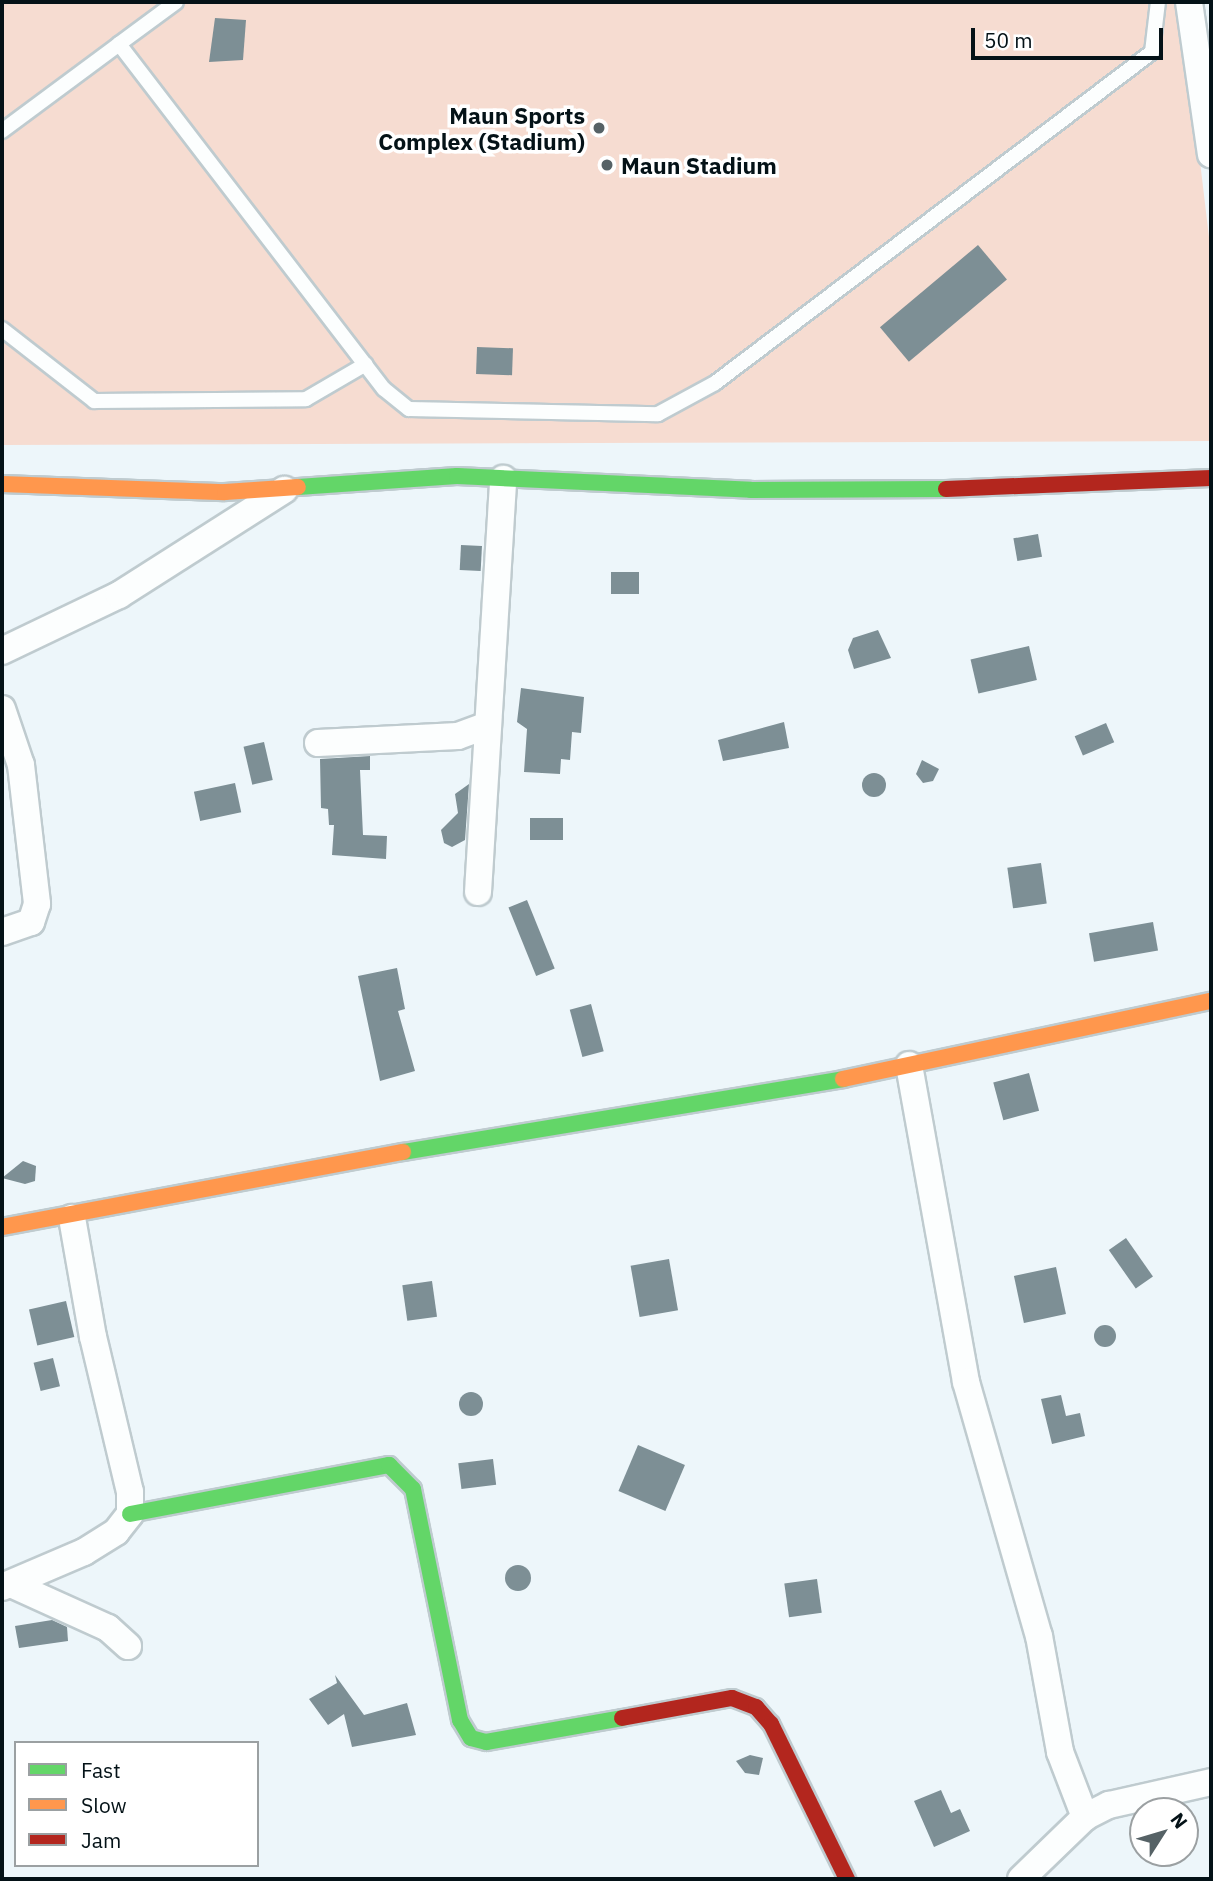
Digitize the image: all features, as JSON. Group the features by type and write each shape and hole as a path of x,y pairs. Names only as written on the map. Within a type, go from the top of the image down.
{"street":[{"path":"1189,2 1211,154"},
{"path":"2,484 148,491 285,489 457,476 777,490 1211,478"},
{"path":"478,892 485,726 503,479"},
{"path":"2,651 119,595 285,489"},
{"path":"2,709 25,790 37,904 31,922 2,932"},
{"path":"318,743 458,736 485,726"},
{"path":"2,1227 72,1218 540,1125 909,1065 1211,1001"},
{"path":"909,1065 966,1382 1039,1636 1060,1752 1085,1817"},
{"path":"7,1586 84,1552 116,1532 130,1514 130,1492 93,1337 72,1218"},
{"path":"130,1514 389,1465 413,1489 460,1720 471,1738 486,1742 732,1698 756,1707 771,1724 847,1879"},
{"path":"7,1586 108,1628 128,1646"},
{"path":"1021,1879 1085,1817 1110,1805 1211,1782"}],"lane":[{"path":"2,131 176,2"},
{"path":"119,44 366,365 409,409 658,414 726,375 1152,52 1157,2"},
{"path":"2,329 94,401 306,399 366,365"}],"shaded area":[{"name":"Maun Sports Complex (Stadium)","path":"2,2 1181,2 1211,254 1211,441 2,445"}],"building":[{"path":"215,18 246,20 243,60 209,62"},
{"path":"978,245 1007,279 909,362 880,327"},
{"path":"477,347 513,348 512,375 476,374"},
{"path":"1038,534 1042,557 1017,561 1013,538"},
{"path":"461,545 482,546 481,571 460,570"},
{"path":"611,572 639,572 639,594 611,594"},
{"path":"878,630 891,658 854,669 848,650 853,638"},
{"path":"1029,646 1037,680 978,694 971,659"},
{"path":"521,688 584,697 581,733 572,732 570,760 561,759 560,774 524,772 527,729 517,722"},
{"path":"784,722 789,748 723,761 718,740"},
{"path":"1106,723 1114,742 1083,756 1075,736"},
{"path":"264,742 273,780 252,785 244,747"},
{"path":"370,756 370,770 360,770 363,835 387,836 386,859 332,855 334,825 329,825 328,809 321,808 320,759"},
{"path":"922,760 939,769 933,781 923,783 916,774"},
{"path":"874,773 885,780 886,785 879,796 874,797 863,790 862,785 869,774"},
{"path":"235,783 241,812 200,821 194,792"},
{"path":"469,784 465,840 452,847 444,843 441,830 458,813 455,794"},
{"path":"530,818 563,818 563,840 530,840"},
{"path":"1041,863 1047,904 1013,908 1007,868"},
{"path":"527,900 555,969 536,976 508,907"},
{"path":"1153,922 1158,951 1094,962 1089,933"},
{"path":"397,968 405,1009 398,1011 415,1071 380,1081 358,976"},
{"path":"591,1004 604,1051 582,1057 570,1010"},
{"path":"1029,1073 1039,1111 1003,1120 993,1083"},
{"path":"23,1161 36,1166 35,1181 25,1184 2,1178"},
{"path":"1126,1238 1153,1277 1136,1289 1109,1250"},
{"path":"669,1259 678,1310 640,1317 631,1266"},
{"path":"1056,1267 1066,1314 1024,1323 1014,1276"},
{"path":"432,1281 437,1317 407,1321 402,1285"},
{"path":"66,1301 74,1337 37,1346 29,1310"},
{"path":"1105,1325 1113,1328 1116,1336 1113,1344 1105,1347 1097,1344 1094,1336 1097,1328"},
{"path":"53,1358 60,1386 41,1391 34,1363"},
{"path":"471,1392 482,1399 483,1404 476,1415 471,1416 460,1409 459,1404 466,1393"},
{"path":"1061,1395 1066,1416 1080,1413 1085,1436 1052,1444 1041,1399"},
{"path":"638,1445 685,1465 665,1511 618,1491"},
{"path":"493,1459 496,1485 461,1489 458,1463"},
{"path":"518,1565 527,1569 531,1578 527,1587 518,1591 509,1587 505,1578 509,1569"},
{"path":"817,1579 822,1613 789,1617 784,1584"},
{"path":"52,1620 67,1627 68,1641 19,1648 15,1626"},
{"path":"335,1675 364,1715 407,1703 416,1735 352,1747 344,1714 328,1725 309,1699 337,1683"},
{"path":"750,1755 763,1758 759,1775 745,1773 736,1761"},
{"path":"941,1790 951,1813 960,1809 970,1831 934,1847 914,1801"}],"traffic: fast":[{"path":"298,487 457,476 751,490 946,489"},
{"path":"403,1152 843,1079"},
{"path":"130,1514 389,1465 413,1489 460,1720 471,1738 486,1742 622,1718"}],"traffic: slow":[{"path":"2,484 225,492 298,487"},
{"path":"843,1079 1211,1001"},
{"path":"2,1227 403,1152"}],"traffic: jam":[{"path":"946,489 1211,478"},
{"path":"622,1718 732,1698 756,1707 771,1724 847,1879"}],"place":[{"name":"Maun Sports Complex (Stadium)","path":"599,128"},
{"name":"Maun Stadium","path":"607,165"}]}
